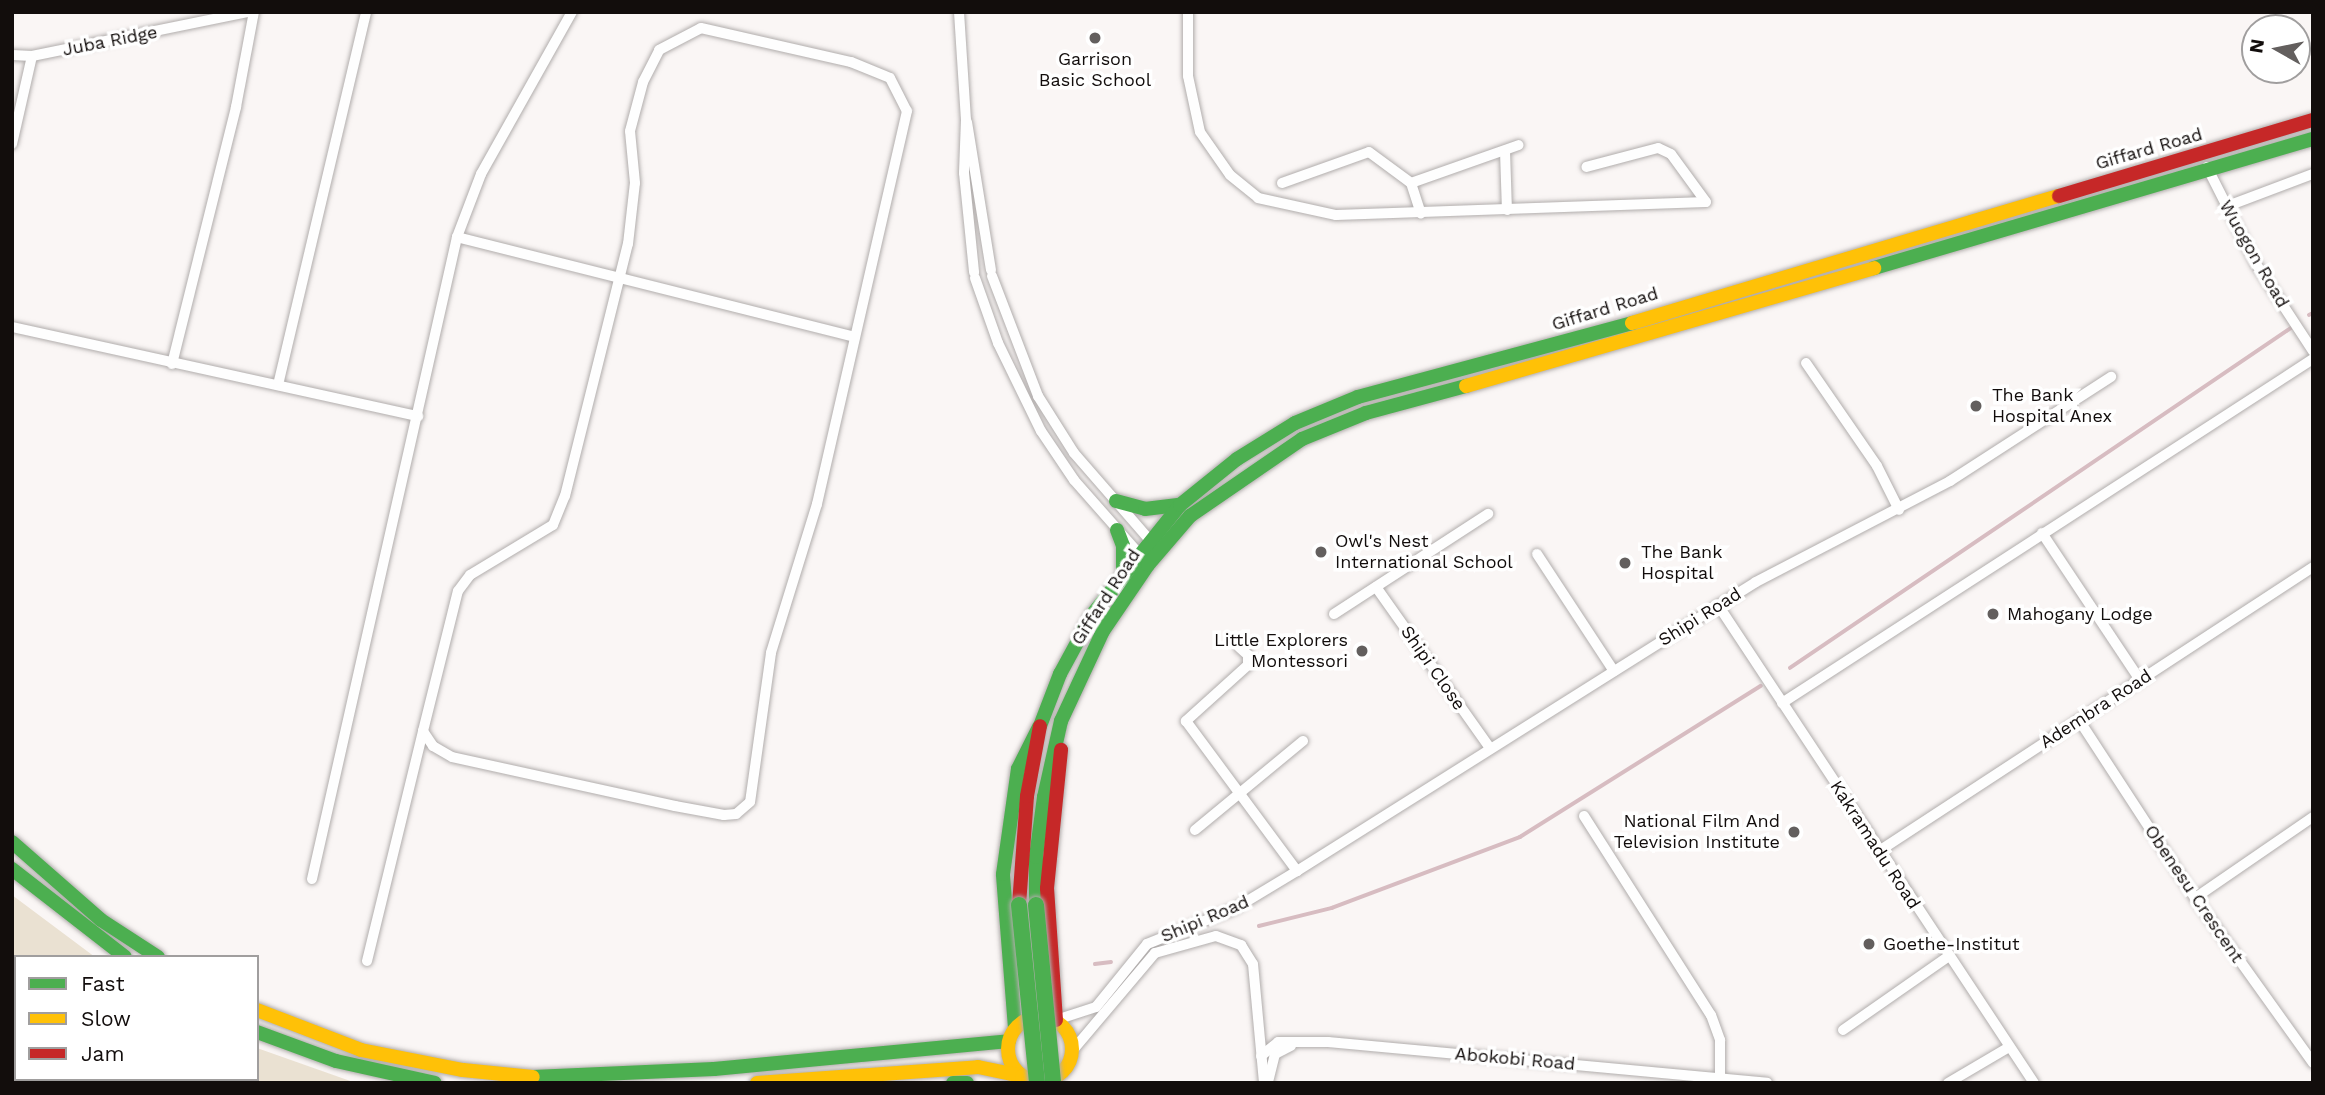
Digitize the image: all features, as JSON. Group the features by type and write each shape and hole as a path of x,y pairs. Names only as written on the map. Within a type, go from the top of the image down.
{"main road":[{"name":"Giffard Road","path":"1059,1080 1036,905 1036,857 1044,797 1060,721 1103,631 1143,559 1180,505 1237,459 1295,423 1358,397 1591,335 2313,120"},
{"name":"Giffard Road","path":"1154,545 1248,473 1302,439 1366,413 2209,172 2313,139"},
{"path":"1116,501 1145,509 1180,505"},
{"path":"1117,530 1123,546 1123,571"},
{"name":"Giffard Road","path":"1027,1081 1010,1061 1012,1034 1003,874 1018,769 1060,674 1123,571 1143,559"},
{"name":"Giffard Road","path":"1056,1020 1047,888 1062,743 1060,721"},
{"name":"Giffard Road","path":"1027,1081 1019,905 1027,796 1041,722"},
{"path":"12,842 101,920 155,955"},
{"path":"12,869 36,892 122,955"},
{"path":"259,1011 361,1050 463,1070 554,1079 728,1068 1012,1034 1034,1017 1056,1020 1068,1032 1073,1050 1059,1080 1042,1082 1027,1081 978,1067 757,1083"},
{"path":"259,1033 335,1061 435,1083"},
{"path":"841,1075 862,1083"},
{"path":"953,1083 967,1083"}],"street":[{"name":"Juba Ridge","path":"12,55 32,56 251,12"},
{"path":"172,364 242,81 251,12"},
{"path":"278,386 366,12"},
{"path":"312,879 457,237 485,166 572,12"},
{"path":"959,12 966,120 991,273 1038,396 1074,453 1154,545"},
{"path":"1188,12 1192,103 1202,137 1230,175 1258,198 1287,207 1336,215 1706,202 1671,154 1658,148 1586,167"},
{"path":"367,961 423,731 458,591 470,575 553,525 573,470 620,281 635,183 630,131 643,82 659,50 701,27 851,62 890,78 907,111 817,504 771,653 753,795 746,808 736,814 713,814 452,757 433,746 423,731"},
{"path":"12,144 32,56"},
{"path":"966,120 964,173 975,275 998,343 1041,431 1117,530 1143,559"},
{"path":"1411,183 1519,145"},
{"path":"1505,151 1507,210"},
{"path":"1282,183 1369,152 1411,183 1421,213"},
{"name":"Wuogon Road","path":"2202,154 2225,207 2313,351"},
{"path":"2225,207 2313,174"},
{"path":"457,237 620,281 855,337"},
{"path":"12,327 418,416"},
{"path":"1782,703 2313,359"},
{"path":"1806,363 1877,466 1899,510"},
{"name":"Shipi Road","path":"1056,1020 1096,1007 1147,944 1234,909 1718,605 1818,548 1899,510 2111,377"},
{"path":"1334,614 1488,514"},
{"path":"2042,533 2140,680"},
{"path":"1537,554 1614,671"},
{"name":"Adembra Road","path":"1879,851 2313,567"},
{"name":"Shipi Close","path":"1376,587 1490,748"},
{"name":"Kakramadu Road","path":"1718,605 2034,1083"},
{"path":"1239,647 1248,655 1248,665 1186,721 1297,871"},
{"name":"Obenesu Crescent","path":"2079,720 2195,898 2313,1063"},
{"path":"1195,830 1303,741"},
{"path":"1584,816 1711,1015 1720,1041 1720,1078"},
{"path":"2195,898 2313,817"},
{"name":"Abokobi Road","path":"1073,1050 1155,953 1216,936 1241,945 1253,964 1262,1070 1266,1083"},
{"path":"1843,1030 1949,956"},
{"name":"Abokobi Road","path":"1261,1056 1278,1042 1306,1043 1767,1083"},
{"name":"Abokobi Road","path":"1266,1083 1275,1054 1306,1043"},
{"path":"1948,1083 2009,1047"}],"shaded area":[{"path":"12,895 92,955 14,955 14,1081 259,1081 259,1049 356,1083 12,1083"}],"waterway":[{"path":"2309,315 2313,313"},
{"path":"1790,668 2291,328"},
{"path":"1259,926 1332,908 1520,837 1761,686"},
{"path":"1095,964 1111,962"}],"traffic: fast":[{"path":"1874,268 2313,139"},
{"path":"1040,726 1060,674 1092,615 1180,505 1237,459 1295,423 1358,397 1632,323"},
{"path":"1036,905 1036,857 1044,797 1061,721 1103,631 1148,565 1190,516 1302,439 1366,413 1466,386"},
{"path":"1116,501 1145,509 1180,505"},
{"path":"1117,530 1123,546 1123,571"},
{"path":"1015,1028 1003,874 1018,769 1039,727"},
{"path":"12,842 101,920 155,955"},
{"path":"12,869 122,955"},
{"path":"1019,905 1037,1083"},
{"path":"1036,905 1053,1083"},
{"path":"259,1033 336,1061 435,1083"},
{"path":"533,1077 714,1069 1009,1041"},
{"path":"953,1083 967,1083"}],"traffic: slow":[{"path":"1632,323 2059,196"},
{"path":"1466,386 1874,268"},
{"path":"259,1011 361,1050 463,1070 533,1077"},
{"path":"1034,1017 1046,1017 1063,1026 1070,1037 1072,1049 1070,1061 1063,1072 1046,1081 1034,1081 1022,1076 1013,1067 1008,1055 1008,1043 1013,1031 1022,1022 1034,1017"},
{"path":"757,1083 978,1067 1022,1076 1023,1083"}],"traffic: jam":[{"path":"2059,196 2313,120"},
{"path":"1019,905 1027,796 1040,726"},
{"path":"1056,1020 1047,888 1061,750"}],"place":[{"name":"Garrison Basic School","path":"1095,38"},
{"name":"The Bank Hospital Anex","path":"1976,406"},
{"name":"Owl's Nest International School","path":"1321,552"},
{"name":"The Bank Hospital","path":"1625,563"},
{"name":"Mahogany Lodge","path":"1993,614"},
{"name":"Little Explorers Montessori","path":"1362,651"},
{"name":"National Film And Television Institute","path":"1794,832"},
{"name":"Goethe-Institut","path":"1869,944"}]}
